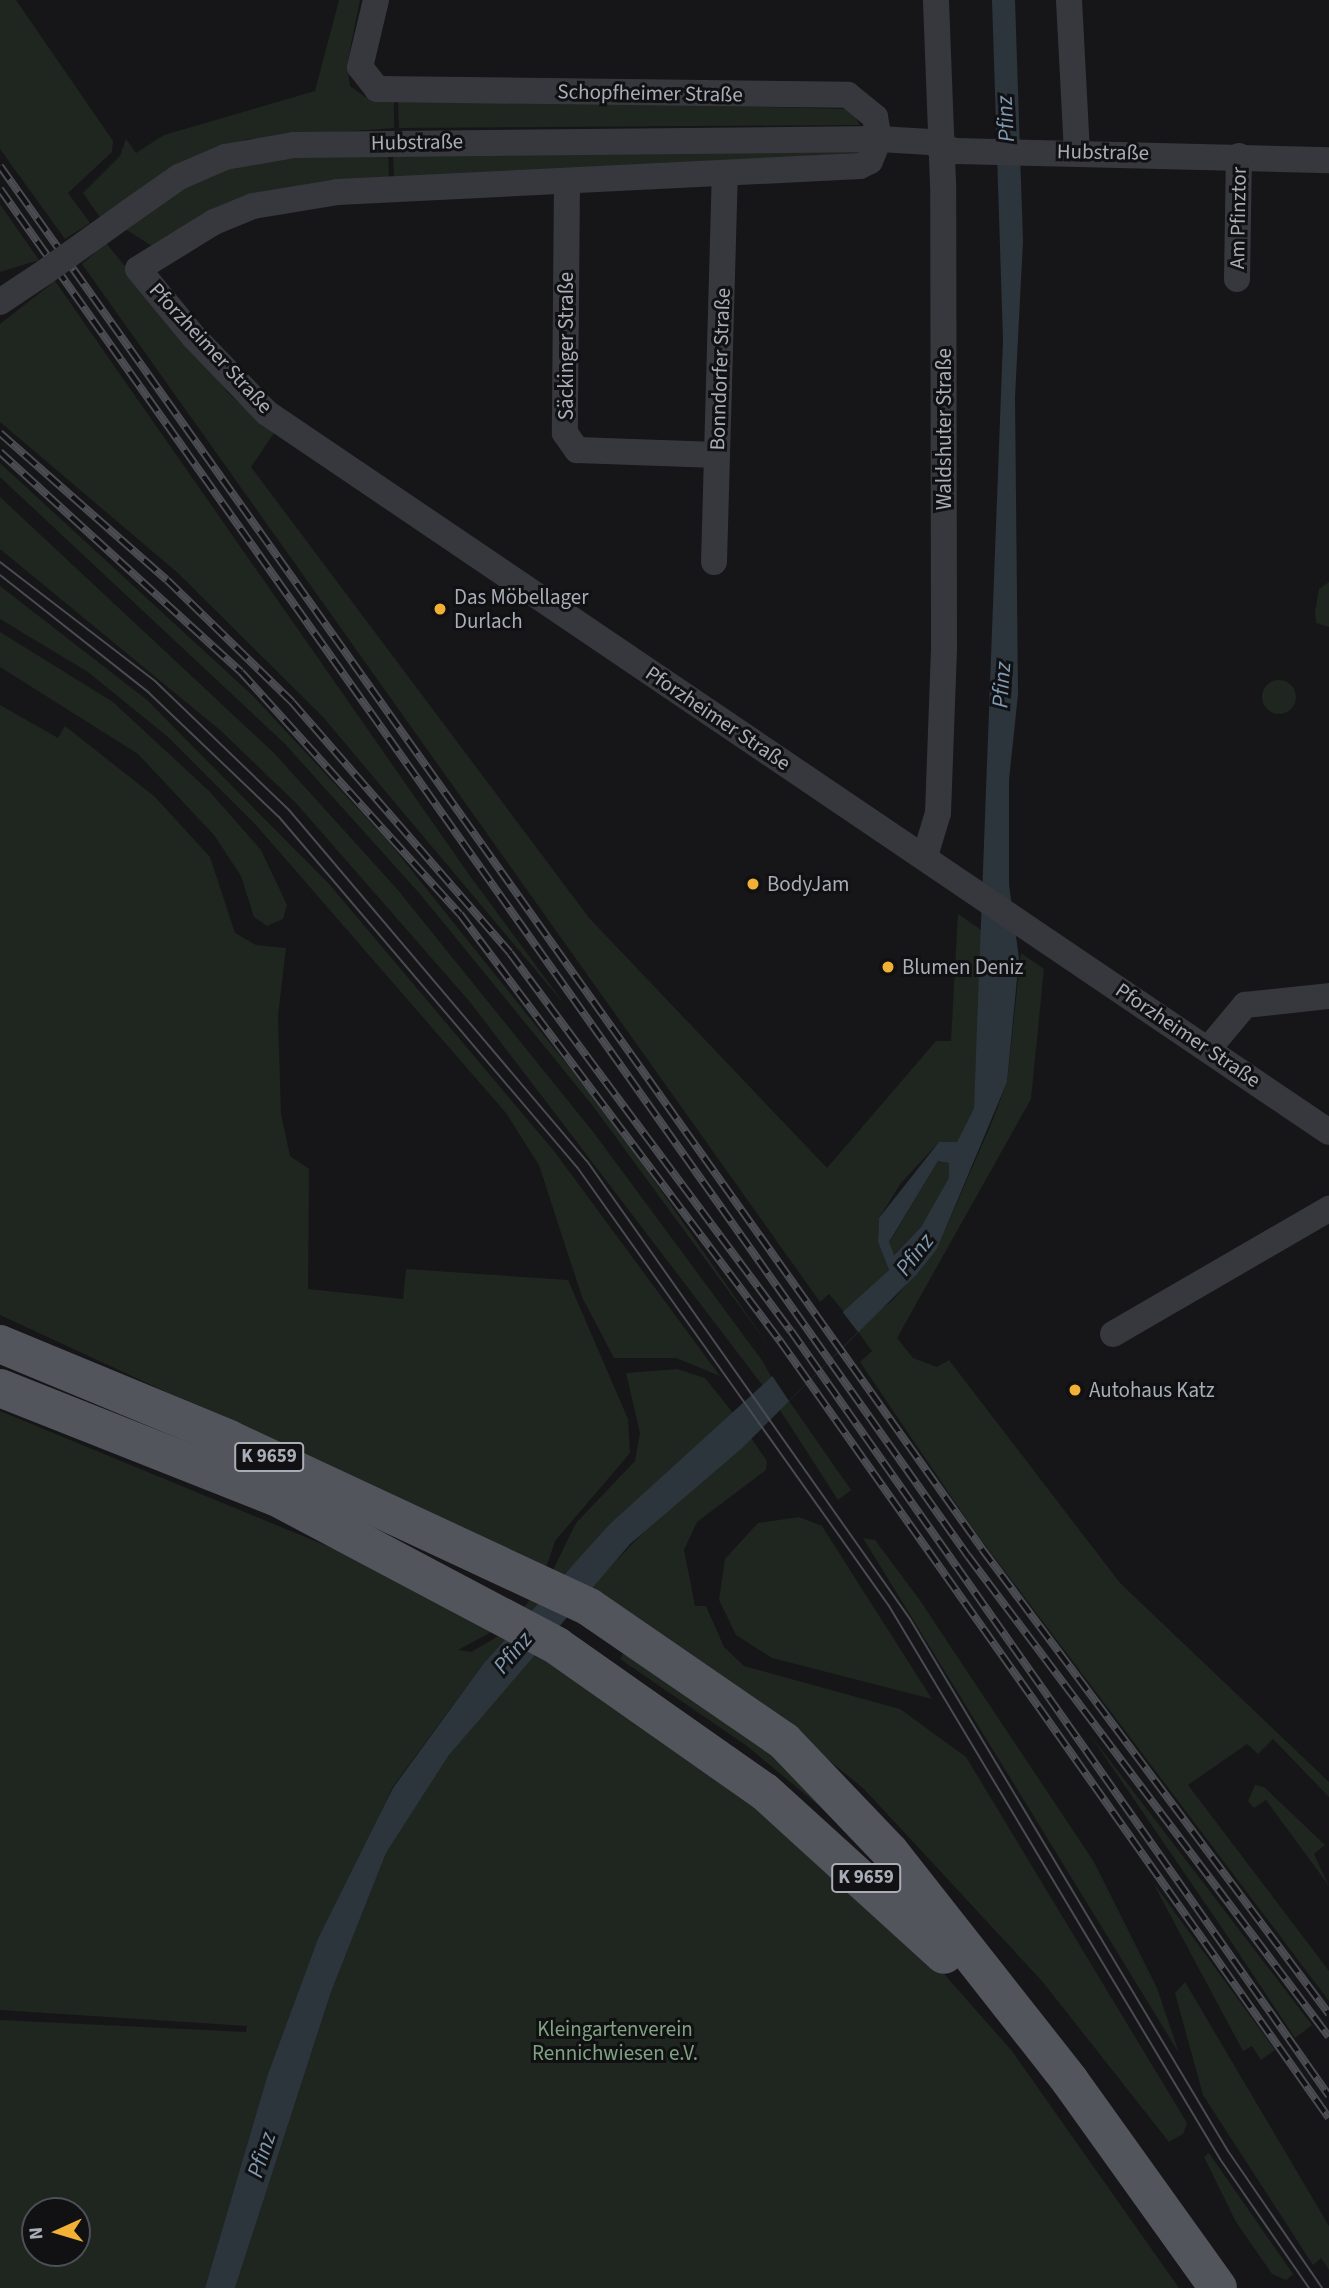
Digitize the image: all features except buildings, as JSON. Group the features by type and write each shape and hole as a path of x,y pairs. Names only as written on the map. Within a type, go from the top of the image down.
{"main road":[{"name":"K 9659","path":"0,1344 229,1439 589,1606 784,1741 863,1820 1070,2081 1218,2288"},
{"name":"K 9659","path":"0,1388 276,1497 506,1616 689,1732 819,1836 980,1991 1202,2288"},
{"path":"603,1675 601,1655 610,1643 658,1652"}],"street":[{"name":"Schopfheimer Straße","path":"376,0 360,67 377,89 848,95 875,117 879,139"},
{"name":"Waldshuter Straße","path":"925,856 938,813 943,660 943,147 936,0"},
{"path":"1069,0 1077,151"},
{"name":"Hubstraße","path":"0,302 179,177 225,157 294,145 879,139 983,152 1077,151 1329,160"},
{"path":"567,181 725,176 860,166 870,161 879,139"},
{"name":"Am Pfinztor","path":"1237,279 1239,156"},
{"name":"Bonndorfer Straße","path":"714,562 725,176"},
{"name":"Pforzheimer Straße","path":"567,181 282,198 214,222 138,269 267,413 1028,928 1210,1047 1329,1132"},
{"name":"Säckinger Straße","path":"567,181 565,433 577,450 717,455"},
{"path":"1210,1047 1245,1006 1329,996"},
{"path":"1113,1334 1329,1209"}],"green space":[{"path":"0,0 16,0 113,141 112,152 68,193 90,223 65,239 0,149"},
{"path":"339,0 360,0 347,65 350,86 365,97 394,99 394,128 248,139 217,149 190,181 261,159 388,150 389,180 152,246 125,229 114,237 83,193 120,156 126,139 136,153 164,135 315,91"},
{"path":"398,99 850,109 860,125 399,128"},
{"path":"857,148 859,153 394,180 393,150"},
{"path":"0,204 9,217 39,260 0,272"},
{"path":"106,243 230,395 274,433 251,467 590,919 827,1168 936,1041 951,1041 958,914 984,932 974,1108 957,1142 939,1142 901,1183 879,1218 878,1242 889,1270 844,1312 829,1294 820,1302 82,264"},
{"path":"55,281 470,876 565,1005 323,717 178,573 0,422 0,324"},
{"path":"0,463 253,696 389,842 617,1127 771,1349 593,1106 420,894 285,744 0,477"},
{"path":"0,497 274,753 397,889 594,1133 761,1359 772,1378 763,1386 470,1002 296,803 220,730 0,549"},
{"path":"1329,582 1329,627 1316,623 1315,611 1319,589"},
{"path":"0,586 147,700 330,885 554,1151 720,1376 676,1358 614,1358 582,1297 539,1165 506,1113 256,825 168,737 88,672 0,619"},
{"path":"0,632 113,702 210,792 261,850 287,905 283,919 267,926 254,917 241,876 214,835 138,754 0,667"},
{"path":"1279,680 1291,685 1296,697 1291,709 1279,714 1267,709 1262,697 1267,685"},
{"path":"0,705 58,738 65,726 155,797 210,857 235,933 256,945 286,948 278,1016 281,1114 290,1156 309,1169 308,1289 403,1299 406,1269 568,1280 628,1419 630,1453 555,1541 546,1568 0,1315"},
{"path":"1021,953 1044,969 1031,1099 897,1338 913,1358 937,1367 949,1360 1120,1583 1329,1782 1329,1797 1273,1739 1258,1754 1247,1744 1188,1785 1329,1971 1329,2001 976,1533 860,1362 872,1351 856,1329 893,1300 937,1249 992,1122 1007,1082"},
{"path":"938,1161 949,1163 950,1178 921,1227 893,1255 889,1243"},
{"path":"677,1369 705,1378 733,1413 566,1572 484,1663 392,1788 267,2077 205,2288 0,2288 0,2020 246,2032 247,2026 0,2010 0,1411 344,1553 495,1630 458,1650 471,1652 502,1634 551,1574 576,1523 635,1461 640,1433 626,1373"},
{"path":"787,1398 851,1490 838,1500 778,1407"},
{"path":"751,1438 767,1461 766,1470 697,1522 684,1550 695,1606 706,1606 724,1647 744,1666 900,1709 966,1757 1187,2123 1183,2134 1169,2142 1042,1981 864,1789 748,1694 586,1592 666,1509"},
{"path":"799,1517 822,1526 932,1699 772,1658 736,1635 719,1600 725,1559 758,1523"},
{"path":"863,1538 875,1540 919,1599 1094,1862 1157,1988 1179,2053"},
{"name":"Kleingartenverein Rennichwiesen e.V.","path":"536,1649 719,1767 929,1957 1012,2051 1179,2288 235,2288 331,1992 386,1853 449,1755"},
{"path":"624,1652 790,1768 854,1835 747,1746 620,1659"},
{"path":"1088,1732 1312,2025 1295,2038 1224,1931"},
{"path":"1255,1785 1264,1787 1325,1845 1314,1854 1329,1886 1266,1800 1254,1808 1248,1801"},
{"path":"1152,1881 1275,2050 1261,2060 1252,2046 1243,2051"},
{"path":"1185,1982 1329,2226 1329,2270 1321,2258 1313,2265 1203,2095 1175,1993"},
{"path":"1209,2153 1293,2274 1286,2280 1272,2274 1236,2222 1204,2157"}],"water":[{"name":"Pfinz","path":"992,0 1015,0 1023,241 1015,397 1018,694 1009,780 1009,885 1019,958 1007,1082 937,1249 917,1274 741,1449 630,1544 449,1755 386,1853 331,1992 235,2288 205,2288 267,2077 318,1939 393,1788 484,1663 610,1524 889,1270 878,1242 879,1218 939,1142 957,1142 974,1108 1003,340","holes":["938,1161 949,1163 949,1178 921,1227 894,1255 889,1242"]}],"pier":[{"path":"841,1310 858,1332 789,1401 771,1374"}],"tram line":[{"path":"0,562 155,681 289,810 587,1161 910,1619 1228,2151 1322,2288"},
{"path":"0,575 148,692 279,817 577,1167 889,1606 1220,2159 1309,2288"}],"railway":[{"path":"0,166 982,1549 1329,2014"},
{"path":"0,189 968,1556 1329,2037"},
{"path":"0,433 167,580 292,702 510,953 791,1331 1329,2096"},
{"path":"0,452 241,672 460,914 780,1341 1329,2118"}],"place":[{"name":"Das Möbellager Durlach","path":"440,609"},
{"name":"BodyJam","path":"753,884"},
{"name":"Blumen Deniz","path":"888,967"},
{"name":"Autohaus Katz","path":"1075,1390"}]}
